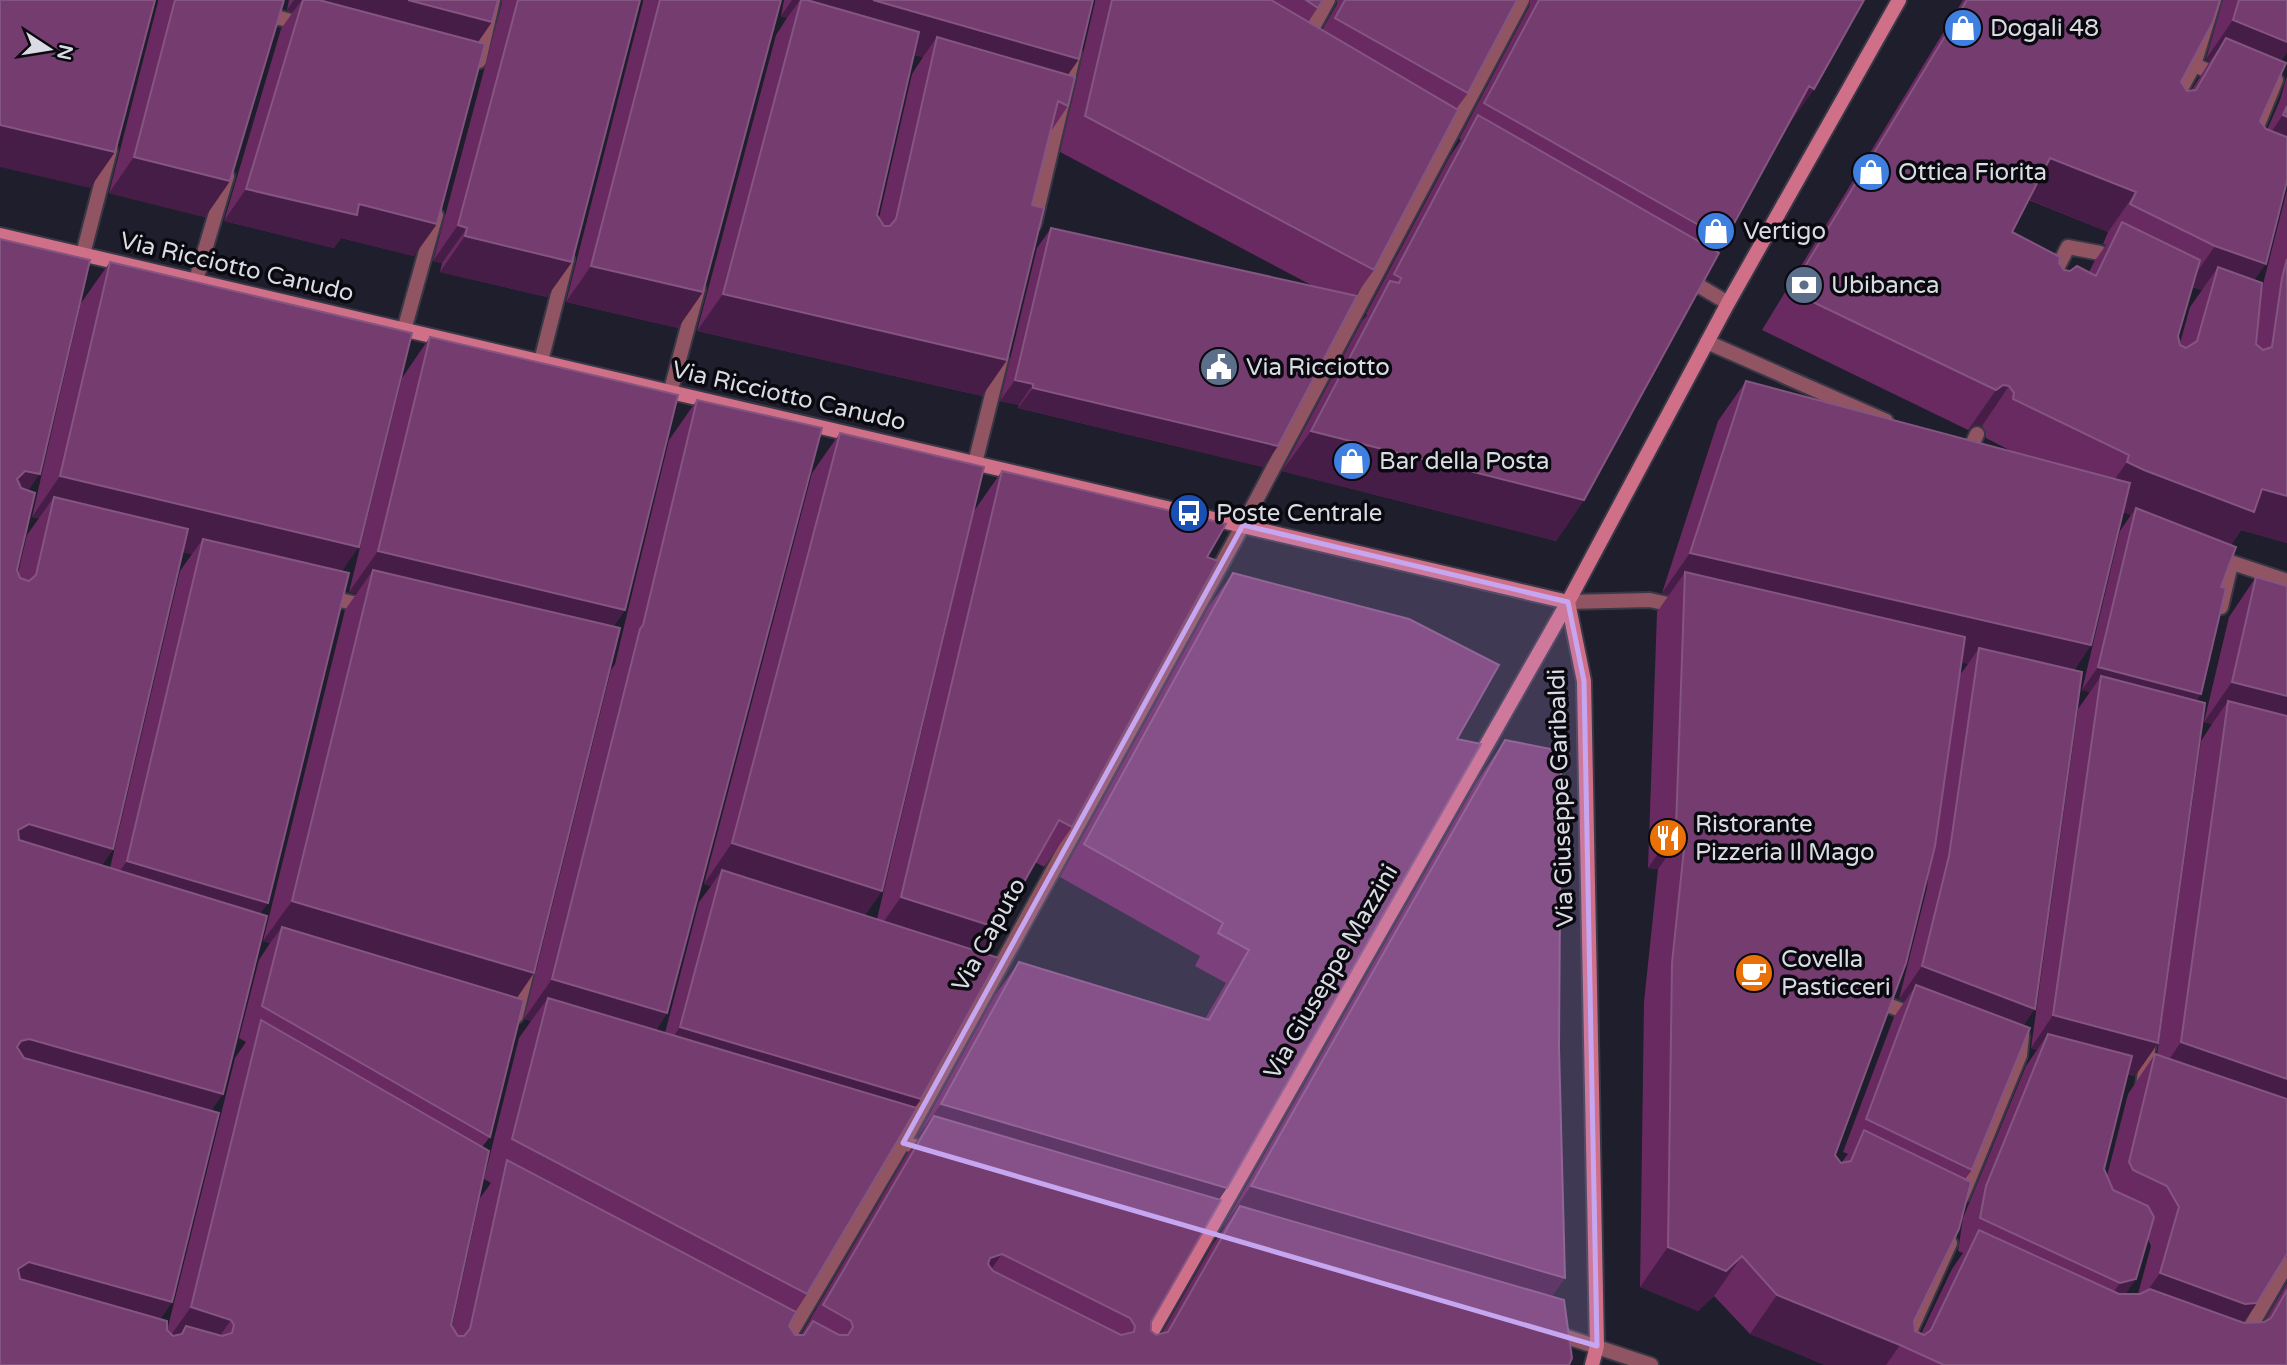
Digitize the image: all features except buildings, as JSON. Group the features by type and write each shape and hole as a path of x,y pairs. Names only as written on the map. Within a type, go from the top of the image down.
{"main road":[{"path":"1568,601 1728,303 1899,0"},
{"name":"Via Ricciotto Canudo","path":"0,235 81,261 196,280 671,391 813,431 975,463 1568,601"},
{"name":"Via Giuseppe Mazzini","path":"1132,1365 1568,601"},
{"name":"Via Giuseppe Garibaldi","path":"1568,601 1584,681 1597,1346 1592,1365"}],"street":[{"path":"273,23 280,0"},
{"path":"470,69 493,0"},
{"path":"1297,57 1328,0"},
{"name":"Via Caputo","path":"772,1365 903,1143 981,982 1243,525 1522,0"},
{"path":"2169,111 2194,65 2214,0"},
{"path":"249,10 273,23 316,28"},
{"path":"1030,239 1056,105 1077,40"},
{"path":"2248,148 2264,95 2280,64"},
{"path":"2194,65 2232,81"},
{"path":"81,261 114,134"},
{"path":"196,280 232,162"},
{"path":"397,357 440,200"},
{"path":"541,361 572,241"},
{"path":"2046,290 2068,247 2100,253 2136,271"},
{"path":"1669,269 1728,303"},
{"path":"664,418 702,273"},
{"path":"1707,342 1905,429"},
{"path":"969,489 1004,344"},
{"path":"1967,456 1977,434"},
{"path":"2196,550 2287,581"},
{"path":"2218,618 2231,564"},
{"path":"312,593 378,609"},
{"path":"1568,601 1650,600 1691,609"},
{"path":"513,1027 530,959"},
{"path":"1888,1005 1936,1023"},
{"path":"2143,1088 2152,1021"},
{"path":"1959,1205 2020,1055 2024,1027"},
{"path":"864,1132 943,1155"},
{"path":"1895,1365 1952,1259 1954,1232"},
{"path":"2235,1352 2287,1264"},
{"path":"1543,1330 1651,1365"}],"highlighted area":[{"path":"1243,525 1568,602 1584,681 1597,1346 903,1143"}],"place":[{"name":"Dogali 48","path":"1963,28"},
{"name":"Ottica Fiorita","path":"1871,172"},
{"name":"Vertigo","path":"1716,231"},
{"name":"Ubibanca","path":"1804,285"},
{"name":"Via Ricciotto","path":"1219,367"},
{"name":"Bar della Posta","path":"1352,461"},
{"name":"Poste Centrale","path":"1189,513"},
{"name":"Ristorante Pizzeria Il Mago","path":"1668,838"},
{"name":"Covella Pasticceri","path":"1754,973"}]}
